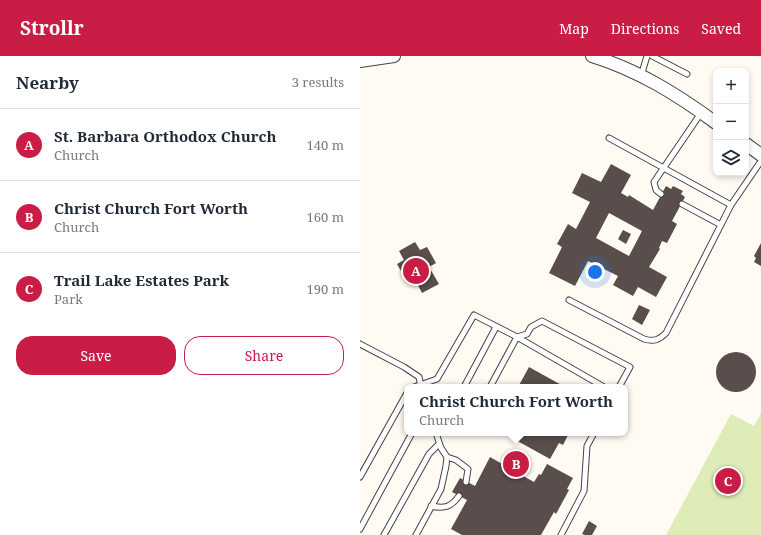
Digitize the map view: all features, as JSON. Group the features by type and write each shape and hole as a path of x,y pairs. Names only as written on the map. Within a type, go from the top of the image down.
{"street":[{"path":"360,61 394,56"},
{"path":"592,56 641,76 713,120"},
{"path":"749,146 761,155"}],"lane":[{"path":"641,76 648,56"},
{"path":"652,56 687,74"},
{"path":"661,194 656,190 654,182 701,112"},
{"path":"609,138 731,205"},
{"path":"569,300 644,339 652,341 661,338 666,333 731,205 761,161"},
{"path":"682,204 721,225"},
{"path":"424,384 437,378 474,315 517,337 599,384"},
{"path":"492,384 517,337 527,334 531,327 542,322 630,367 621,384"},
{"path":"466,384 496,326"},
{"path":"360,344 404,367 419,377 420,384"},
{"path":"360,477 404,398"},
{"path":"360,529 410,436"},
{"path":"416,535 441,489 446,466 447,457 439,444 437,436"},
{"path":"561,535 584,491 587,446 592,436"},
{"path":"384,535 429,454 439,444"},
{"path":"447,457 456,460 468,469 466,482"},
{"path":"431,506 441,508 453,504 459,496"}],"green space":[{"path":"761,413 761,535 666,535 731,414 754,426"}],"building":[{"path":"611,164 631,175 621,193 628,197 629,195 653,210 666,186 671,189 673,186 683,191 681,194 685,197 672,221 677,224 667,243 662,241 659,248 660,249 649,267 667,277 656,297 638,287 633,296 613,285 618,276 588,261 575,286 549,273 562,247 557,244 568,224 576,229 590,202 572,193 582,173 601,182","holes":["609,213 642,231 629,256 596,238"]},
{"path":"623,230 631,234 626,244 618,239"},
{"path":"415,242 420,250 427,247 436,263 429,267 439,284 422,293 413,276 406,280 397,264 404,260 399,251"},
{"path":"761,243 761,266 754,262 756,258 754,256"},
{"path":"639,305 650,310 642,325 632,319"},
{"path":"740,352 747,355 753,361 756,372 755,380 747,389 740,392 732,392 725,389 717,380 716,368 719,361 728,353"},
{"path":"529,367 560,384 520,384"},
{"path":"508,436 568,436 563,445 559,443 550,459"},
{"path":"490,457 504,465 505,463 510,466 509,468 534,482 539,474 541,475 547,464 573,478 567,489 569,490 556,514 554,512 541,535 462,535 451,529 467,500 452,492 460,478 475,486"},
{"path":"589,521 597,526 592,535 582,534"}],"place":[{"name":"St. Barbara Orthodox Church","path":"416,271"},
{"name":"Christ Church Fort Worth","path":"516,464"},
{"name":"Trail Lake Estates Park","path":"728,481"}]}
